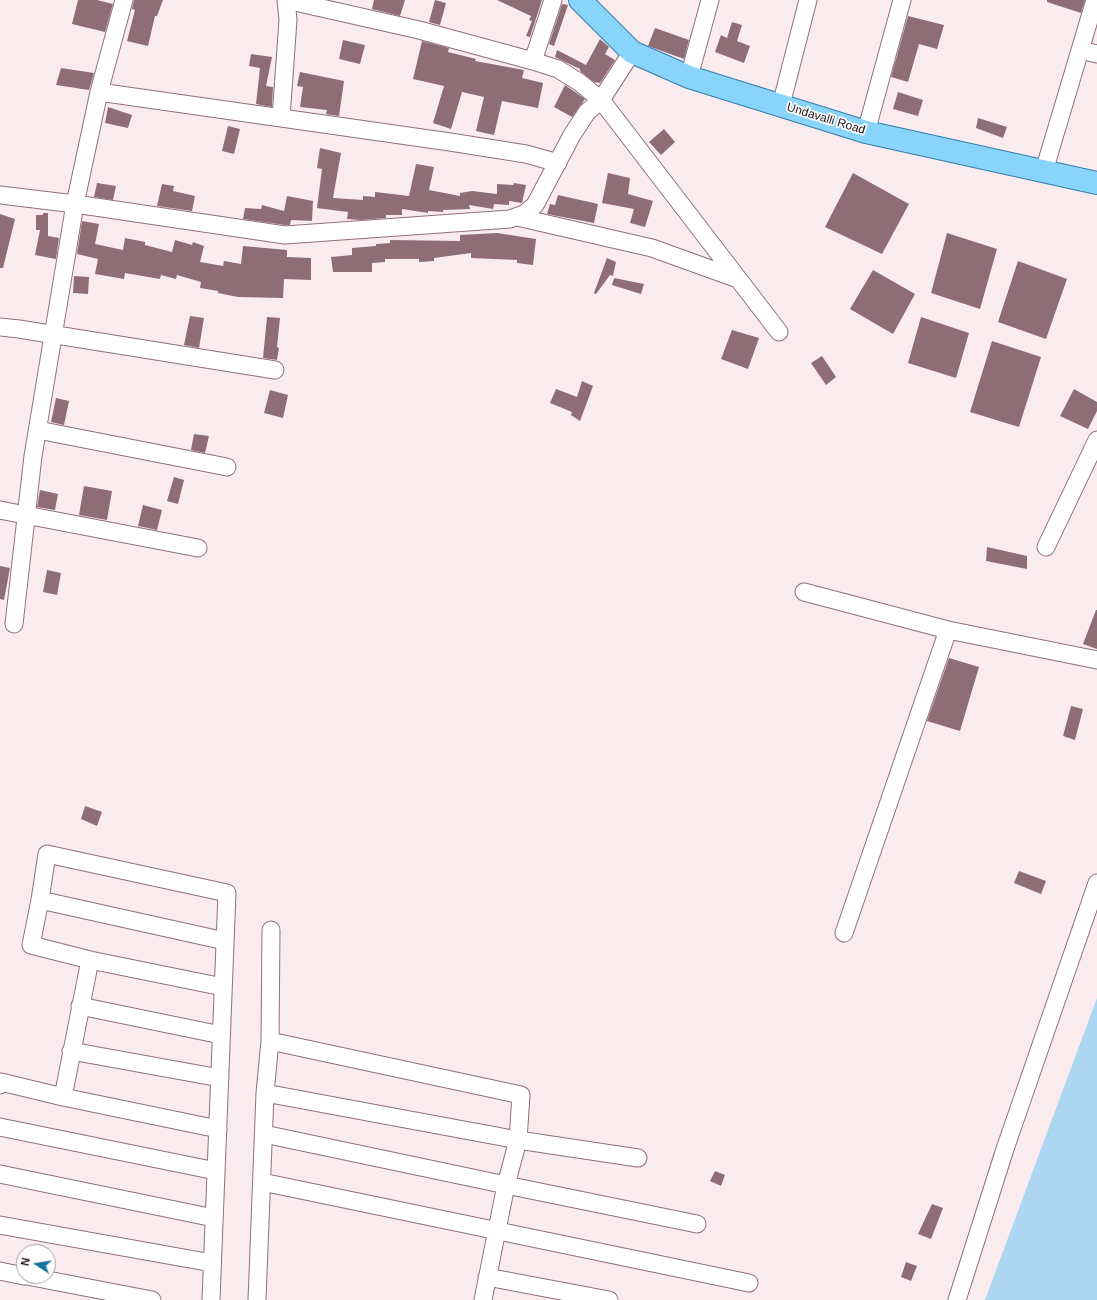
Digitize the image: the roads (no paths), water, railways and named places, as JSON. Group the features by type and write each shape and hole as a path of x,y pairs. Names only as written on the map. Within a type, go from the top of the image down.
{"main road":[{"name":"Undavalli Road","path":"580,0 632,52 688,77 866,132 1097,183"}],"street":[{"path":"14,624 26,515 38,430 75,204 99,92 124,0"},
{"path":"281,118 288,20 286,0 419,30 558,69 579,82 601,100 779,332"},
{"path":"533,61 552,0"},
{"path":"688,77 710,0"},
{"path":"781,105 808,0"},
{"path":"866,132 902,0"},
{"path":"1044,171 1095,0"},
{"path":"1080,50 1097,54"},
{"path":"517,217 535,204 572,135 587,112 601,100 632,52"},
{"path":"99,92 526,154 558,163"},
{"path":"0,195 75,204 285,234 517,217 652,248 738,279"},
{"path":"0,327 54,334 275,370"},
{"path":"38,430 227,467"},
{"path":"1046,546 1097,440"},
{"path":"0,510 198,548"},
{"path":"804,592 948,630 1097,660"},
{"path":"844,933 948,630"},
{"path":"211,1300 227,892 47,854 31,945 90,960 223,987"},
{"path":"957,1300 1005,1149 1097,883"},
{"path":"40,900 225,941"},
{"path":"258,1300 265,1093 270,1041 271,930"},
{"path":"63,1097 90,960"},
{"path":"80,1006 222,1035"},
{"path":"270,1041 521,1095 518,1140 506,1185 483,1300"},
{"path":"71,1051 220,1078"},
{"path":"0,1085 1,1082 63,1097 218,1129"},
{"path":"265,1093 518,1140 638,1158"},
{"path":"0,1127 216,1171"},
{"path":"264,1134 697,1224"},
{"path":"0,1174 214,1218"},
{"path":"262,1182 749,1283"},
{"path":"0,1225 212,1263"},
{"path":"0,1271 16,1274"},
{"path":"487,1278 609,1300"},
{"path":"56,1284 106,1296 152,1300"}],"water":[{"path":"1097,998 1097,1300 985,1300"}]}
